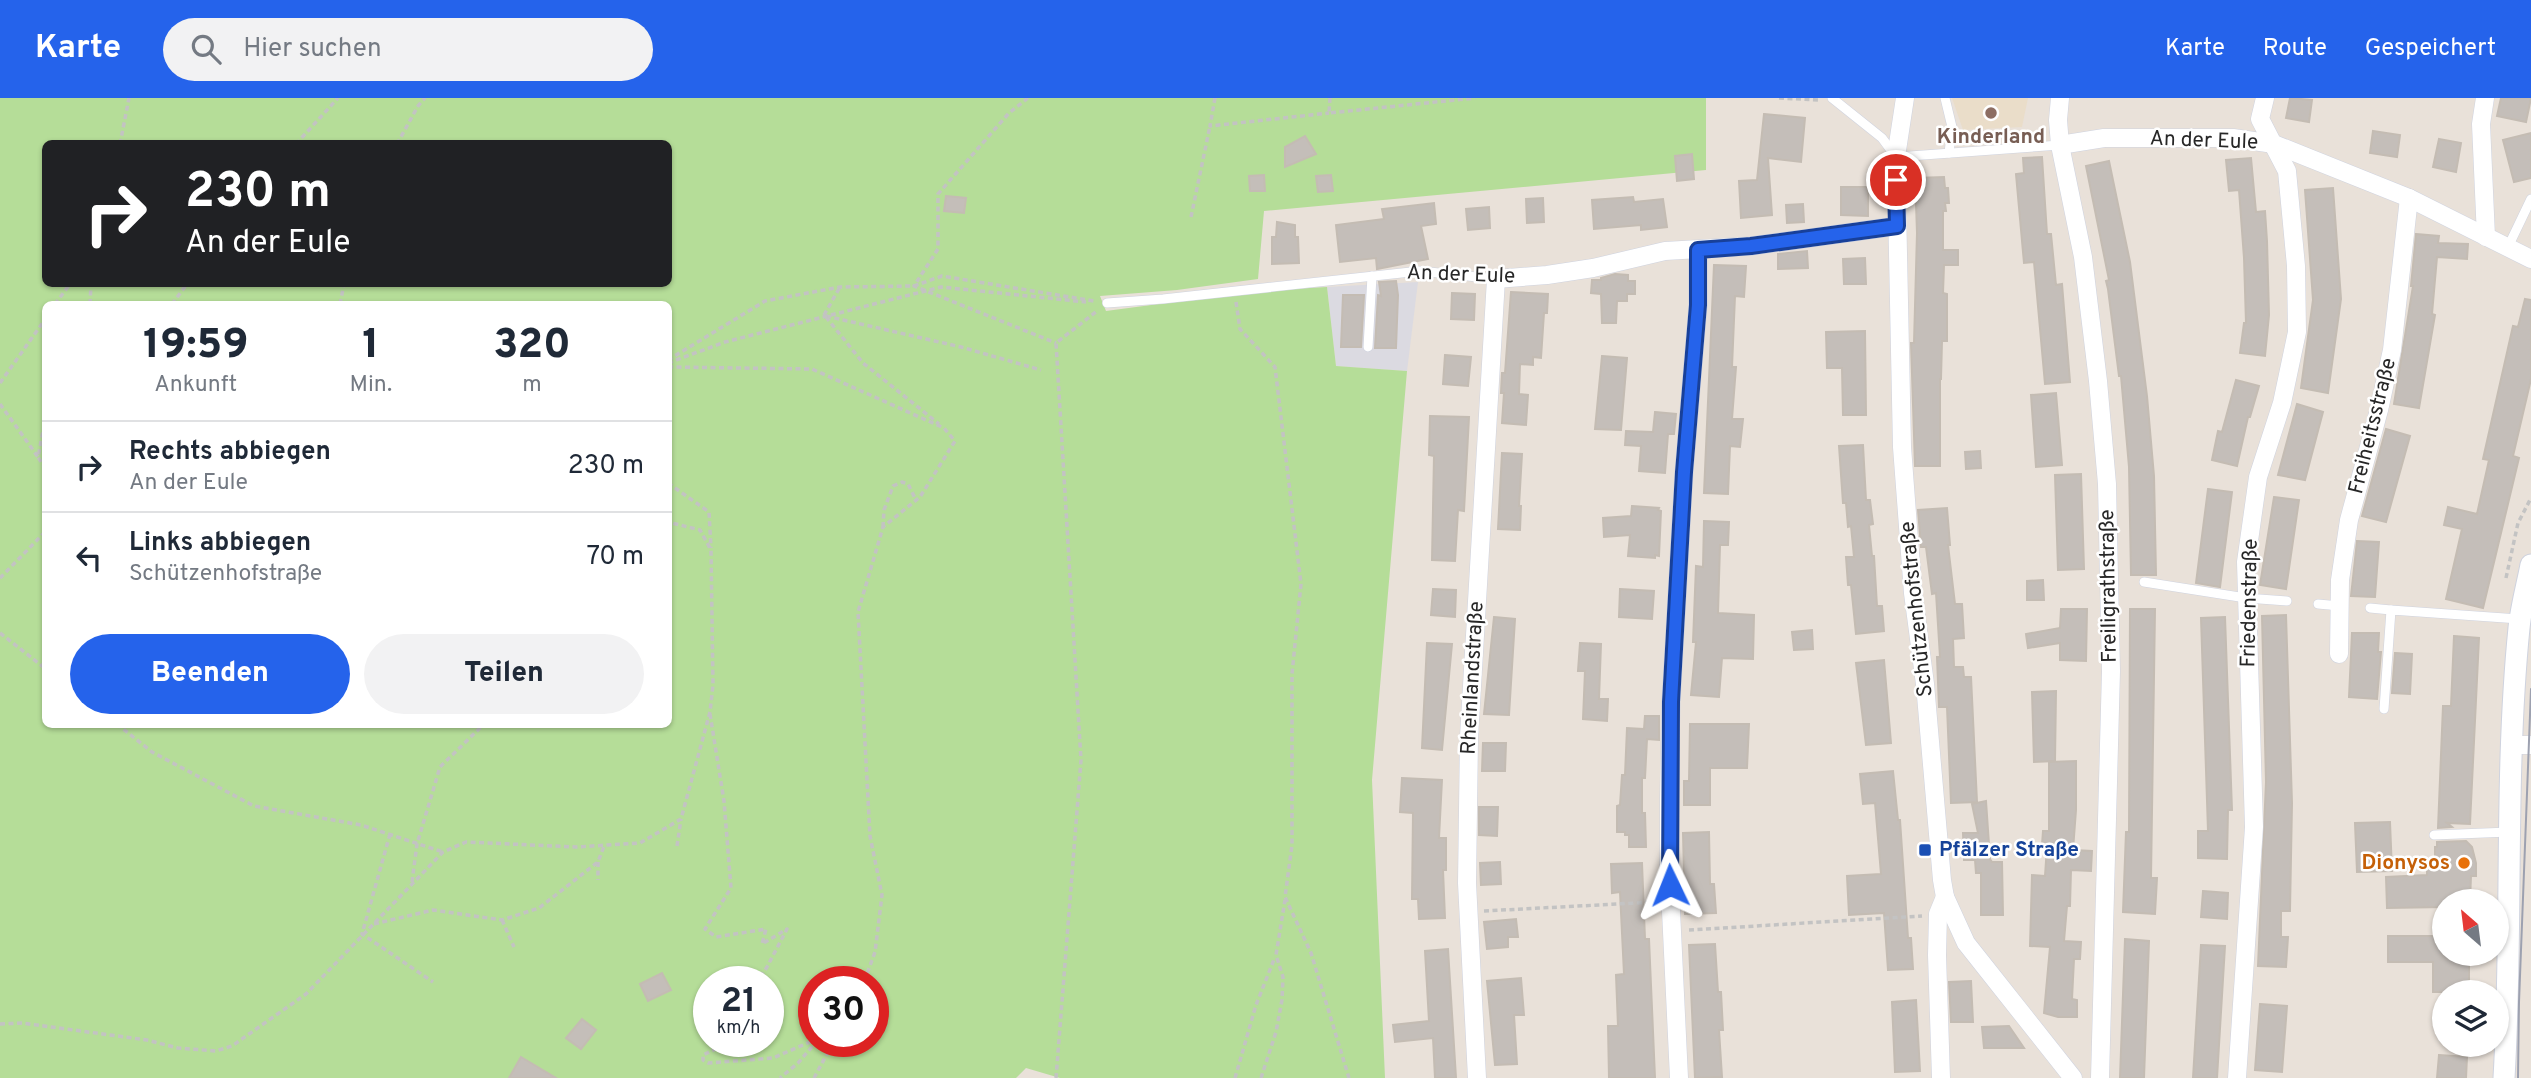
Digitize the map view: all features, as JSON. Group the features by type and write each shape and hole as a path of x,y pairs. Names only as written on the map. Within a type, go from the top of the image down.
{"street":[{"name":"Schützenhofstraße","path":"1905,98 1896,157 1902,447 1939,862 1945,897 1966,943 2073,1078"},
{"name":"Freiligrathstraße","path":"2060,98 2060,145 2083,257 2107,484 2110,671 2100,1078"},
{"name":"Friedenstraße","path":"2237,1078 2253,827 2246,562 2258,477 2283,403 2297,332 2296,266 2287,171 2260,118 2265,98"},
{"path":"2485,98 2481,124 2486,237"},
{"name":"An der Eule","path":"2060,145 2104,138 2233,138 2274,144 2409,198 2531,259"},
{"name":"Freiheitsstraße","path":"2339,654 2340,580 2349,520 2379,410 2392,350 2409,198"},
{"name":"An der Eule","path":"1496,279 1593,268 1665,251 1751,246 1897,226"},
{"path":"1679,1078 1671,901 1671,702 1684,472 1698,305 1698,250"},
{"name":"Rheinlandstraße","path":"1476,1078 1469,912 1469,737 1496,279"},
{"path":"2504,1078 2508,1014 2509,832 2521,745 2521,619 2531,565"},
{"path":"1941,1078 1937,955 1938,914 1945,897"}],"lane":[{"path":"1945,98 1952,127 1949,153"},
{"path":"1833,99 1882,138 1896,157"},
{"name":"An der Eule","path":"1896,157 2060,145"},
{"path":"2508,247 2531,199"},
{"name":"An der Eule","path":"1107,303 1420,271 1496,279"},
{"path":"1368,347 1372,276"},
{"path":"2144,582 2246,598 2287,601"},
{"path":"2318,604 2340,606"},
{"path":"2370,608 2521,619"},
{"path":"2384,709 2391,610"},
{"path":"2434,835 2509,832"}],"path":[{"path":"121,140 129,98"},
{"path":"300,140 338,98"},
{"path":"399,140 425,98"},
{"path":"914,286 938,249 938,194 1009,113 1028,98"},
{"path":"1191,217 1215,98"},
{"path":"1329,113 1330,98"},
{"path":"1210,126 1475,98"},
{"path":"1779,98 1833,99"},
{"path":"672,360 765,301 840,287 914,286 942,276 1107,303"},
{"path":"914,286 1056,343"},
{"path":"824,315 840,287"},
{"path":"672,362 725,342 941,287 1106,304 1056,343"},
{"path":"1234,291 1240,329 1275,367 1301,584 1292,674 1292,845 1276,955 1256,1006 1235,1078"},
{"path":"824,315 961,346 1041,370"},
{"path":"824,315 863,363 944,428 955,441 916,500 883,527"},
{"path":"0,383 42,324"},
{"path":"1056,343 1081,760 1056,1078"},
{"path":"672,363 812,369 944,428"},
{"path":"0,404 42,464"},
{"path":"38,457 42,436"},
{"path":"870,966 875,951 882,895 870,836 858,612 883,527 884,510 893,486 902,482 908,484 916,500"},
{"path":"672,486 709,512 713,685 710,712 681,819 677,846"},
{"path":"672,522 700,530 711,550"},
{"path":"0,578 42,535"},
{"path":"0,633 42,665"},
{"path":"710,712 723,801 731,888 705,929 716,937 766,929 762,944 787,929 768,966"},
{"path":"122,728 152,752 254,806 361,825 443,852"},
{"path":"412,884 417,844 440,767 480,728"},
{"path":"0,1024 22,1023 147,1040 178,1048 216,1051 232,1046 306,995 443,852 466,842 576,848 640,843 681,819"},
{"path":"362,934 390,834"},
{"path":"598,880 598,862 604,846"},
{"path":"372,925 433,910 502,920 539,908 598,862"},
{"path":"1285,897 1311,953 1349,1078"},
{"path":"1469,912 1671,901"},
{"path":"1673,931 1913,918"},
{"path":"502,920 514,947"},
{"path":"362,934 433,982"},
{"path":"1261,1078 1276,1032 1282,1000 1283,977 1276,955"},
{"path":"780,1078 811,1048 810,1042 784,1053"},
{"path":"703,1057 702,1060 708,1063 775,1057"},
{"path":"814,1078 825,1057"}],"shaded area":[{"name":"Kinderland","path":"1952,98 2028,98 2022,127 1963,130"},
{"path":"1418,282 1407,371 1336,366 1327,287"}],"green space":[{"path":"0,98 1706,98 1706,170 1264,211 1258,279 1177,290 1100,296 1106,311 1257,291 1327,287 1336,366 1407,371 1372,780 1385,1078 1060,1078 1026,1068 1016,1078 0,1078"}],"building":[{"path":"2290,98 2312,100 2309,122 2286,118"},
{"path":"2501,98 2531,98 2526,122 2497,116"},
{"path":"1764,114 1805,118 1801,162 1768,158 1772,215 1741,218 1739,181 1757,180"},
{"path":"2373,131 2400,135 2397,157 2370,153"},
{"path":"2531,133 2531,178 2514,182 2503,140"},
{"path":"1305,136 1316,154 1285,167 1285,147"},
{"path":"2439,139 2461,143 2456,172 2433,167"},
{"path":"1692,154 1694,179 1677,181 1675,156"},
{"path":"2042,157 2047,234 2051,234 2056,285 2062,284 2070,382 2045,384 2034,262 2024,263 2016,174 2024,173 2023,158"},
{"path":"2251,158 2256,212 2265,211 2269,315 2265,356 2240,353 2246,323 2244,258 2239,190 2229,191 2226,160"},
{"path":"2109,161 2130,262 2147,396 2154,476 2156,575 2131,575 2129,467 2121,376 2106,281 2109,280 2086,166"},
{"path":"1264,175 1265,191 1250,191 1249,176"},
{"path":"1331,175 1333,191 1318,192 1316,176"},
{"path":"1944,177 1949,203 1945,203 1946,211 1943,211 1943,250 1958,250 1958,265 1944,265 1943,293 1947,294 1947,341 1942,341 1940,466 1915,466 1911,343 1914,343 1917,233 1916,203 1908,203 1908,192 1915,192 1915,178"},
{"path":"1841,187 1868,187 1868,216 1841,215"},
{"path":"2333,188 2341,299 2328,393 2301,388 2313,300 2305,190"},
{"path":"946,196 966,198 964,213 944,211"},
{"path":"1633,197 1634,202 1663,199 1667,227 1641,230 1641,225 1594,229 1592,200"},
{"path":"1543,198 1544,222 1527,223 1526,199"},
{"path":"1434,203 1436,224 1421,226 1428,259 1377,269 1376,258 1340,262 1336,225 1384,219 1382,209"},
{"path":"1803,204 1804,222 1787,223 1786,205"},
{"path":"1489,207 1490,228 1468,230 1466,209"},
{"path":"1277,222 1295,225 1299,263 1272,264 1272,237 1276,237"},
{"path":"2416,234 2439,236 2438,243 2468,244 2467,259 2437,257 2432,314 2435,315 2419,408 2394,404 2413,286"},
{"path":"1807,251 1808,268 1778,269 1778,254"},
{"path":"1865,258 1866,284 1844,284 1843,259"},
{"path":"1714,265 1746,266 1744,297 1735,296 1732,367 1736,367 1732,419 1743,419 1740,447 1730,446 1728,494 1704,493"},
{"path":"1615,274 1628,275 1628,281 1635,281 1635,294 1627,294 1627,301 1617,301 1616,323 1602,323 1601,294 1591,293 1592,280 1601,280"},
{"path":"1396,281 1396,348 1375,348 1378,295 1381,296 1379,282"},
{"path":"1511,292 1548,294 1541,358 1533,357 1533,365 1520,364 1519,394 1528,395 1526,425 1502,423 1502,373 1505,373"},
{"path":"1452,293 1475,294 1474,320 1451,319"},
{"path":"1343,295 1364,295 1361,347 1341,347"},
{"path":"2525,299 2531,300 2531,379 2513,456 2519,458 2483,608 2446,599 2462,529 2444,525 2448,507 2477,514 2489,460 2483,459 2513,326 2518,327"},
{"path":"1865,331 1866,415 1843,415 1842,368 1827,368 1826,332"},
{"path":"1445,355 1471,357 1468,386 1443,384"},
{"path":"1602,356 1627,358 1621,430 1595,429"},
{"path":"2236,380 2259,386 2248,417 2237,466 2212,460 2218,431 2222,432"},
{"path":"2056,393 2062,465 2036,467 2031,395"},
{"path":"2297,404 2323,412 2305,480 2278,475"},
{"path":"1655,412 1676,414 1674,434 1668,434 1665,473 1639,471 1641,446 1625,445 1626,431 1653,432"},
{"path":"1430,416 1469,417 1464,511 1458,510 1455,561 1432,560 1434,456 1429,455"},
{"path":"2386,429 2410,436 2386,522 2362,516"},
{"path":"1863,445 1866,500 1870,500 1873,524 1869,525 1877,606 1882,606 1884,631 1856,634 1846,557 1854,557 1851,526 1848,527 1846,503 1843,503 1839,446"},
{"path":"1980,451 1981,468 1966,469 1965,452"},
{"path":"1502,453 1522,454 1520,530 1498,529"},
{"path":"2081,474 2084,569 2058,570 2055,475"},
{"path":"2208,489 2232,492 2220,587 2196,583"},
{"path":"2274,497 2299,500 2286,589 2260,585"},
{"path":"1632,506 1659,508 1661,511 1659,556 1655,555 1655,558 1628,556 1630,535 1604,537 1603,518 1631,516"},
{"path":"1947,508 1955,604 1962,604 1964,638 1953,639 1954,667 1963,667 1964,677 1971,677 1977,802 1951,803 1947,707 1939,707 1937,657 1940,657 1936,593 1932,594 1926,547 1921,547 1918,510"},
{"path":"1704,521 1729,522 1728,545 1720,545 1718,613 1754,615 1753,659 1722,658 1719,697 1691,695 1696,642 1693,642 1696,566 1703,567"},
{"path":"2357,541 2379,542 2375,597 2351,596"},
{"path":"2043,580 2044,600 2027,600 2027,581"},
{"path":"1433,589 1456,590 1455,617 1431,615"},
{"path":"1620,589 1654,591 1652,619 1619,617"},
{"path":"2061,609 2087,609 2086,661 2060,660 2060,643 2028,648 2026,634 2060,628"},
{"path":"2130,609 2155,609 2151,878 2157,878 2155,914 2123,912 2126,832 2129,832"},
{"path":"2286,615 2292,803 2290,911 2281,911 2281,937 2288,937 2286,967 2258,966 2266,782 2262,616"},
{"path":"1494,617 1515,619 1509,715 1484,714"},
{"path":"2225,617 2232,810 2228,810 2227,859 2198,858 2198,831 2208,831 2201,618"},
{"path":"1812,630 1813,649 1794,650 1792,632"},
{"path":"2352,633 2379,633 2378,652 2381,652 2377,699 2349,697"},
{"path":"2454,636 2479,638 2470,824 2447,823 2452,827 2438,828 2443,706 2451,706"},
{"path":"1427,643 1452,644 1442,750 1422,748"},
{"path":"1580,643 1601,644 1599,699 1608,699 1607,721 1583,719 1585,671 1578,671"},
{"path":"2395,653 2412,654 2410,694 2392,693"},
{"path":"1884,660 1891,743 1866,745 1856,663"},
{"path":"2056,691 2055,761 2034,762 2032,692"},
{"path":"1645,716 1659,716 1659,740 1647,739 1645,778 1642,778 1646,847 1629,847 1629,835 1617,832 1617,806 1620,805 1622,775 1625,775 1627,728 1644,729"},
{"path":"1690,724 1749,724 1747,768 1710,768 1710,805 1684,805 1684,781 1689,781"},
{"path":"1483,743 1506,743 1505,771 1482,771"},
{"path":"2076,761 2073,850 2092,851 2091,871 2071,870 2070,906 2067,906 2064,941 2081,942 2080,959 2074,959 2072,999 2077,1000 2077,1017 2058,1017 2044,1013 2050,947 2030,946 2032,875 2045,876 2047,846 2042,845 2043,831 2049,831 2049,762"},
{"path":"1893,771 1913,969 1888,970 1884,913 1849,915 1847,876 1881,874 1875,803 1863,804 1860,774"},
{"path":"1402,778 1442,780 1439,838 1446,838 1446,870 1443,870 1445,918 1419,919 1418,899 1412,899 1413,813 1400,812"},
{"path":"1986,801 1990,859 1992,862 2002,862 2003,915 1981,915 1981,873 1976,873 1975,860 1964,860 1963,833 1978,833 1972,804"},
{"path":"1479,807 1498,807 1497,836 1479,835"},
{"path":"2390,822 2392,871 2357,872 2355,823"},
{"path":"1709,832 1710,884 1714,884 1716,913 1685,914 1683,833"},
{"path":"2466,841 2472,847 2476,876 2471,876 2470,889 2432,889 2432,907 2387,908 2386,877 2427,875 2427,867 2435,868 2437,842"},
{"path":"1500,862 1501,884 1481,885 1480,863"},
{"path":"1642,863 1645,939 1649,939 1655,1078 1609,1078 1608,1026 1618,1026 1616,975 1624,974 1620,892 1612,893 1611,864"},
{"path":"2203,891 2228,893 2227,919 2201,917"},
{"path":"1516,919 1518,937 1508,937 1508,947 1487,949 1484,922"},
{"path":"2388,936 2432,936 2432,962 2388,962"},
{"path":"2125,939 2149,941 2144,1078 2120,1078"},
{"path":"1715,944 1723,1030 1719,1030 1722,1077 1695,1078 1689,945"},
{"path":"2201,945 2225,946 2217,1078 2193,1078"},
{"path":"1448,949 1456,1078 1435,1078 1433,1038 1395,1042 1393,1025 1429,1021 1425,951"},
{"path":"2433,966 2469,966 2469,980 2433,980"},
{"path":"662,973 671,990 648,1001 640,984"},
{"path":"1521,978 1524,1015 1514,1015 1517,1064 1495,1065 1487,981"},
{"path":"1971,981 1973,1022 1951,1022 1949,982"},
{"path":"1916,1000 1920,1071 1895,1072 1892,1002"},
{"path":"2260,1004 2287,1006 2282,1072 2255,1070"},
{"path":"582,1019 596,1030 581,1049 566,1038"},
{"path":"2009,1026 2024,1048 1984,1048 1982,1027"},
{"path":"521,1057 556,1078 509,1078"},
{"path":"2439,1057 2467,1057 2466,1078 2437,1078"}],"tram line":[{"path":"2518,1078 2531,689"}],"place":[{"name":"Kinderland","path":"1991,113"},
{"name":"Pfälzer Straße","path":"1925,850"},
{"name":"Dionysos","path":"2464,863"}],"route":[{"path":"1670,885 1671,702 1684,472 1698,305 1698,250 1751,246 1897,226 1896,180"}]}
